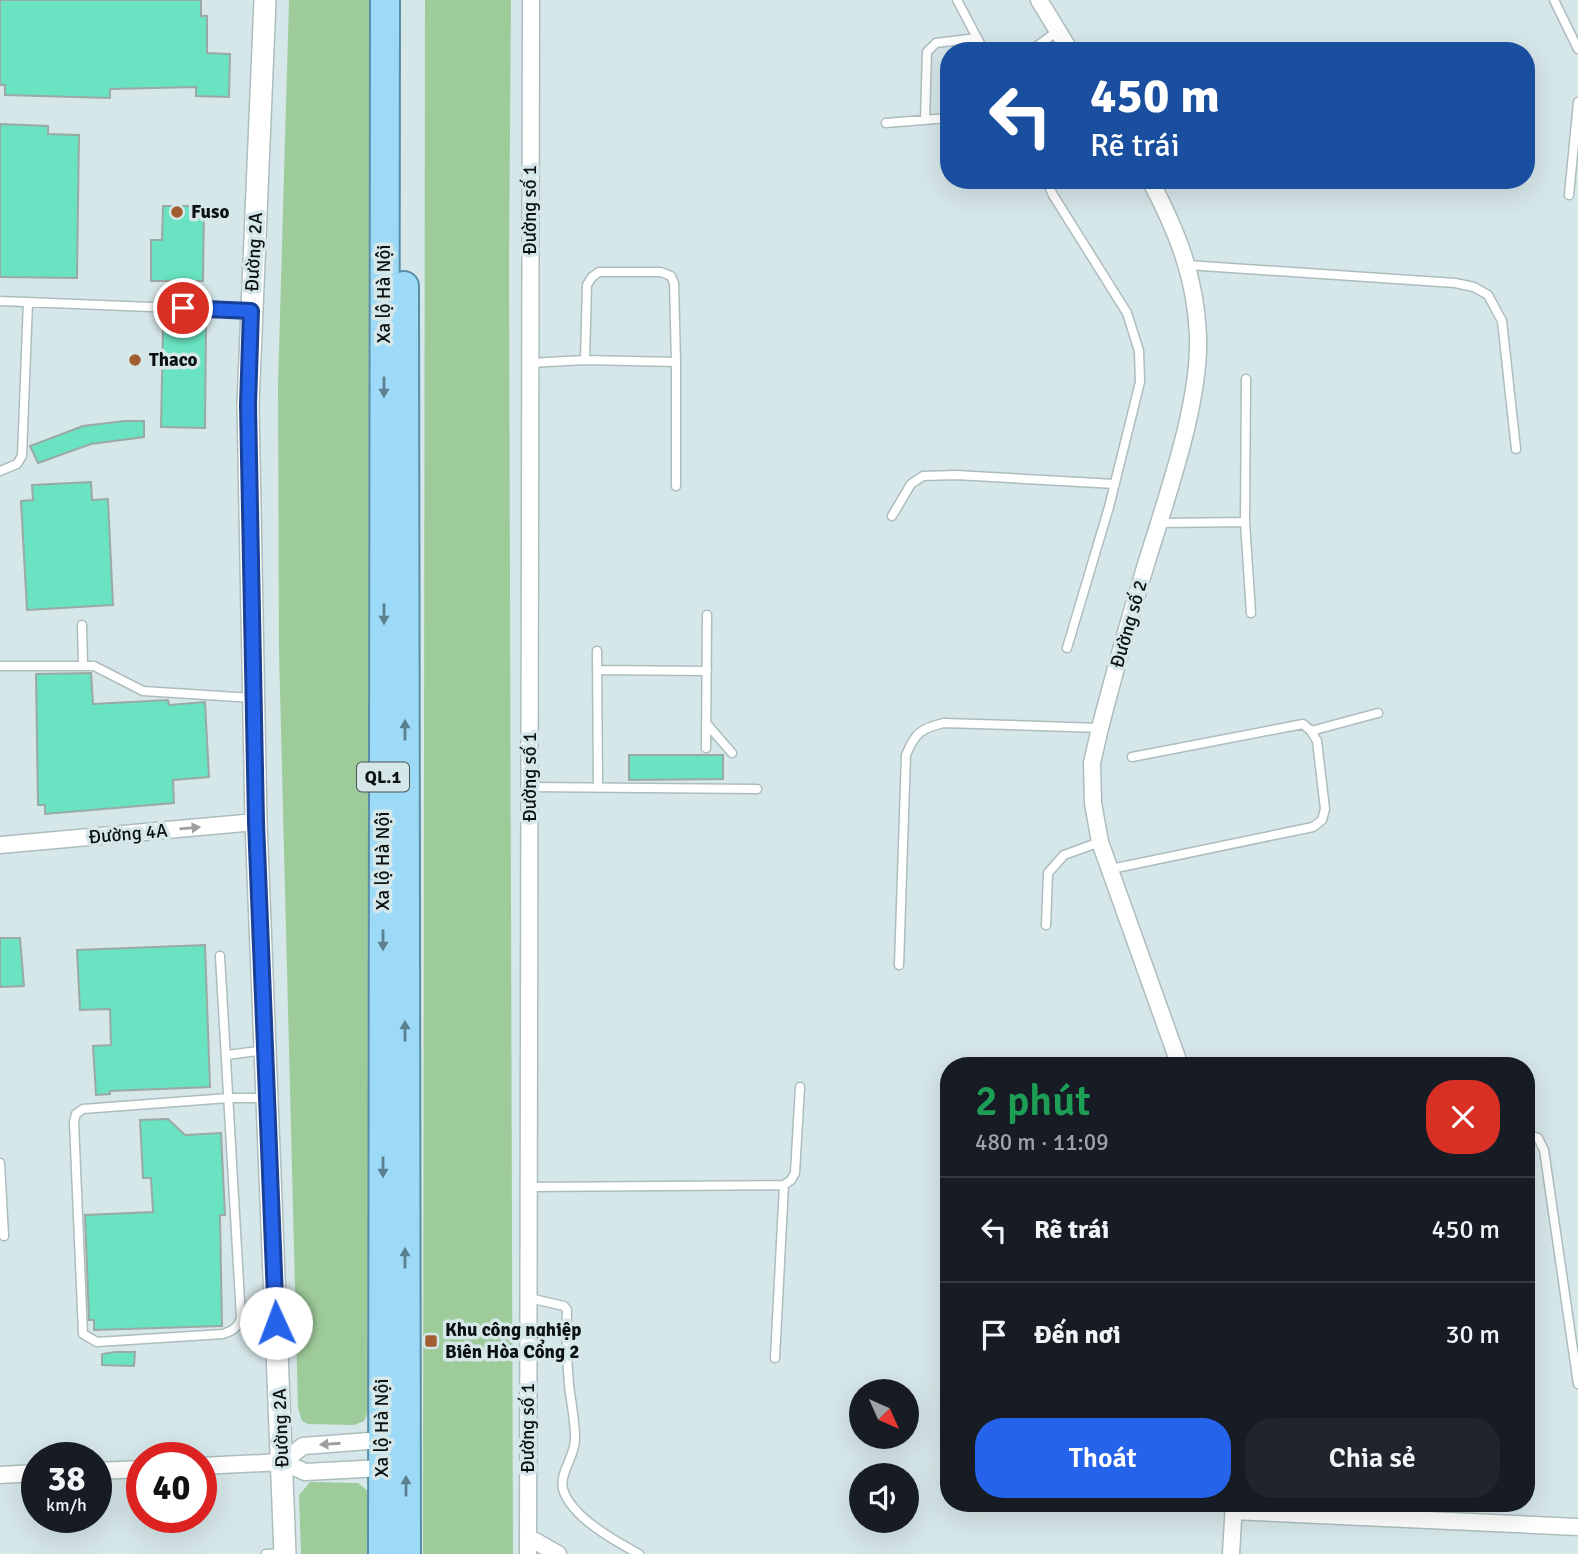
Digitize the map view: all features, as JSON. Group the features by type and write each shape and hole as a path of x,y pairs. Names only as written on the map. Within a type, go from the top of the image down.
{"highway":[{"name":"Xa lộ Hà Nội","path":"383,1554 385,0"},
{"name":"Xa lộ Hà Nội","path":"403,0 406,1554"}],"street":[{"name":"Đường 2A","path":"265,0 248,405 256,822 285,1554"},
{"name":"Đường số 1","path":"528,1554 531,0"},
{"path":"1039,0 1065,42"},
{"name":"Đường số 2","path":"1155,189 1184,251 1198,337 1193,394 1169,491 1092,764 1093,803 1101,842 1177,1057"},
{"name":"Đường 4A","path":"0,845 256,822"},
{"path":"283,1462 303,1446 382,1454"},
{"path":"217,1465 283,1462 305,1472 382,1454"},
{"path":"0,1475 21,1474"},
{"path":"1231,1554 1234,1512"},
{"path":"1320,1512 1578,1527"},
{"path":"528,1537 558,1554"}],"lane":[{"path":"957,0 979,42"},
{"path":"1554,0 1578,49"},
{"path":"1043,42 1058,31"},
{"path":"944,42 977,38"},
{"path":"925,120 927,52 940,43"},
{"path":"1569,195 1578,102"},
{"path":"886,123 940,119"},
{"path":"1050,189 1127,313 1136,340 1140,382 1115,484 1067,648"},
{"path":"1186,265 1455,283 1474,287 1488,295 1502,321 1516,450"},
{"path":"585,360 587,285 592,277 599,272 661,272 670,276 674,282 676,486"},
{"path":"0,301 251,311"},
{"path":"0,471 17,464 22,456 28,302"},
{"path":"529,363 585,360 676,362"},
{"path":"1246,379 1245,522 1251,613"},
{"path":"892,516 911,484 923,476 956,475 1115,484"},
{"path":"1159,523 1245,522"},
{"path":"706,748 707,615"},
{"path":"82,625 83,665"},
{"path":"597,651 598,788"},
{"path":"0,666 83,665 109,672 143,691 253,698"},
{"path":"597,670 707,671"},
{"path":"1311,731 1378,713"},
{"path":"706,723 732,752"},
{"path":"899,965 906,755 912,740 924,727 944,723 1100,728"},
{"path":"1111,869 1313,827 1322,820 1325,809 1317,741 1303,724 1132,757"},
{"path":"530,787 757,789"},
{"path":"1046,925 1048,873 1064,855 1101,842"},
{"path":"220,956 227,1055 228,1098 241,1318 239,1324 223,1334 97,1342 89,1340 83,1334 74,1122 76,1114 83,1109 228,1098 267,1098"},
{"path":"227,1055 265,1050"},
{"path":"529,1187 784,1185 795,1173 800,1087"},
{"path":"1535,1137 1544,1150 1578,1384"},
{"path":"0,1163 4,1236"},
{"path":"775,1358 784,1185"},
{"path":"529,1298 564,1306 567,1310 569,1385 575,1447 562,1482 564,1491 571,1504 592,1524 639,1554"},
{"path":"266,1554 285,1554"}],"green space":[{"path":"289,0 369,0 368,1412 364,1421 354,1425 308,1424 302,1421 298,1408 279,651 278,384"},
{"path":"425,0 511,0 509,265 513,1554 423,1554"},
{"path":"310,1482 358,1483 368,1491 368,1554 301,1554 299,1495"}],"building":[{"path":"0,0 201,0 201,16 207,16 207,53 230,54 229,97 196,96 196,87 110,89 110,98 5,95 5,85 0,85"},
{"path":"0,124 48,126 48,134 79,135 77,278 0,277"},
{"path":"163,206 204,206 203,281 151,281 151,240 162,240"},
{"path":"163,326 206,327 205,428 161,427"},
{"path":"144,421 144,437 91,444 38,463 30,446 83,426"},
{"path":"91,482 92,500 108,499 113,605 27,610 21,501 33,500 32,485"},
{"path":"91,673 93,704 168,700 169,705 205,702 209,777 173,780 174,803 45,814 45,805 38,805 36,674"},
{"path":"629,755 723,755 723,779 629,780"},
{"path":"0,938 20,938 24,986 0,987"},
{"path":"205,945 210,1087 110,1091 110,1094 96,1095 93,1046 111,1045 110,1009 80,1010 77,950"},
{"path":"168,1119 185,1135 221,1133 225,1215 220,1215 222,1326 94,1330 94,1320 89,1320 85,1215 153,1212 151,1178 143,1178 140,1120"},
{"path":"135,1352 134,1366 102,1365 102,1354"}],"place":[{"name":"Fuso","path":"177,212"},
{"name":"Thaco","path":"135,360"},
{"name":"Khu công nghiệp Biên Hòa Cổng 2","path":"431,1341"}],"route":[{"path":"183,308 251,311 248,405 256,822 276,1323"}]}
